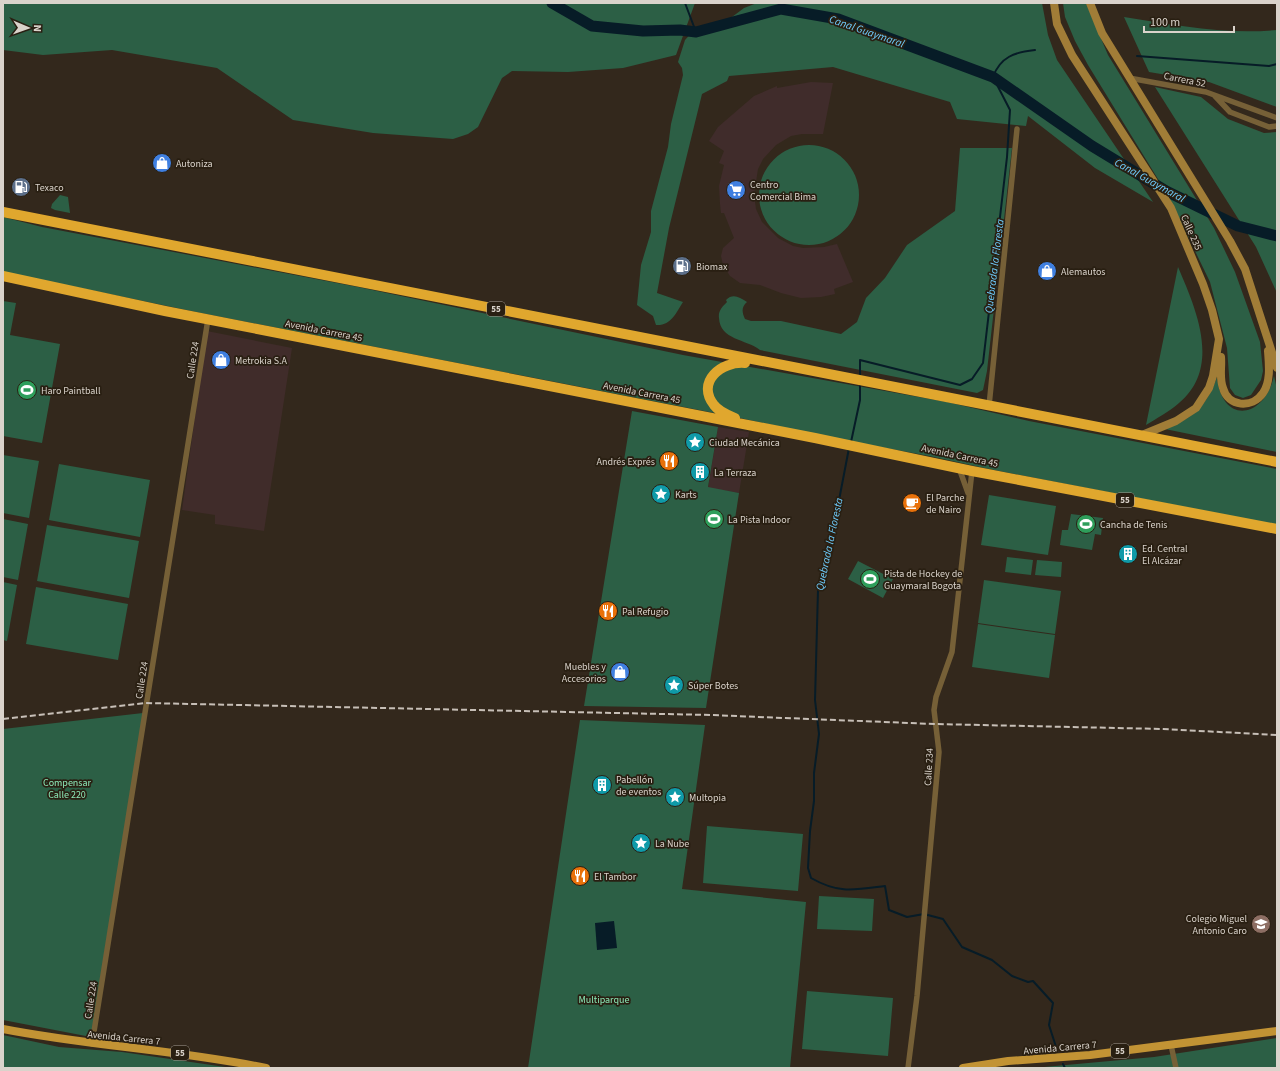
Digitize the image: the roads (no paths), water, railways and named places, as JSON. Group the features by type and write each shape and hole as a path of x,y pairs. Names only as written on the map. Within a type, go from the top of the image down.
{"highway":[{"name":"55","path":"3,212 1277,462"},
{"name":"Avenida Carrera 45","path":"3,276 208,319 775,430 959,468 1277,529"},
{"path":"775,430 736,418 717,409 709,394 710,380 722,366 734,363 793,368"}],"main road":[{"name":"Calle 235","path":"1054,3 1057,24 1072,55 1163,195 1192,254 1212,310 1219,339 1216,364 1209,388 1196,408 1176,421 1142,436"},
{"path":"1090,3 1102,33 1230,241 1245,269 1277,368"},
{"path":"1219,339 1223,389 1228,397 1236,403 1246,405 1256,401 1264,392 1267,382 1269,361 1267,336"},
{"name":"Avenida Carrera 7","path":"3,1029 92,1044 176,1052 266,1068"},
{"name":"Avenida Carrera 7","path":"963,1068 1008,1061 1090,1055 1277,1031"}],"street":[{"name":"Carrera 52","path":"1129,78 1213,95 1277,118"},
{"name":"Carrera 52","path":"1138,93 1142,85 1152,82"},
{"name":"Carrera 52","path":"1213,95 1230,112 1269,127 1277,126"},
{"path":"1230,112 1237,109 1234,103"},
{"path":"989,406 1017,129"},
{"name":"Calle 224","path":"92,1044 208,319"},
{"path":"959,468 969,495"},
{"name":"Calle 234","path":"908,1068 918,996 939,752 934,710 936,697 952,652 972,470"},
{"path":"1171,1045 1176,1068"}],"water":[{"path":"614,921 617,948 597,950 595,923"}],"waterway":[{"name":"Canal Guaymaral","path":"552,3 592,26 643,31 680,30 696,32 781,9 838,19 993,77 1092,146 1166,191 1238,226 1277,236"},
{"path":"685,3 696,32"},
{"name":"Quebrada la Floresta","path":"860,377 860,360 960,385 972,379 983,363 1007,157 1010,110 993,77 996,70 1004,60 1021,52 1035,50"},
{"name":"Canal Guaymaral","path":"1137,56 1269,66 1277,64"},
{"name":"Quebrada la Floresta","path":"851,442 860,400 860,383"},
{"name":"Quebrada la Floresta","path":"849,448 831,542 818,590 815,700 819,734 814,773 814,801 810,831 808,868 811,878 830,887 847,890 885,886 889,910 907,917 924,914 943,919 962,947 992,960 1012,976 1028,982 1033,981 1053,1003 1049,1025 1057,1050"},
{"name":"Quebrada la Floresta","path":"1063,1064 1065,1068"}],"railway":[{"path":"3,719 146,703 710,715 935,724 1163,729 1277,735"}],"place":[{"name":"Autoniza","path":"162,163"},
{"name":"Texaco","path":"21,187"},
{"name":"Centro Comercial Bima","path":"736,190"},
{"name":"Biomax","path":"682,266"},
{"name":"Alemautos","path":"1047,271"},
{"name":"Metrokia S.A","path":"221,360"},
{"name":"Haro Paintball","path":"27,390"},
{"name":"Ciudad Mecánica","path":"695,442"},
{"name":"Andrés Exprés","path":"669,461"},
{"name":"La Terraza","path":"700,472"},
{"name":"Karts","path":"661,494"},
{"name":"El Parche de Nairo","path":"912,503"},
{"name":"La Pista Indoor","path":"714,519"},
{"name":"Cancha de Tenis","path":"1086,524"},
{"name":"Ed. Central El Alcázar","path":"1128,554"},
{"name":"Pista de Hockey de Guaymaral Bogota","path":"870,579"},
{"name":"Pal Refugio","path":"608,611"},
{"name":"Muebles y Accesorios","path":"620,672"},
{"name":"Súper Botes","path":"674,685"},
{"name":"Pabellón de eventos","path":"602,785"},
{"name":"Multopia","path":"675,797"},
{"name":"La Nube","path":"641,843"},
{"name":"El Tambor","path":"580,876"},
{"name":"Colegio Miguel Antonio Caro","path":"1261,924"}],"park label":[{"name":"Compensar Calle 220","path":"67,788"},
{"name":"Multiparque","path":"604,999"}]}
